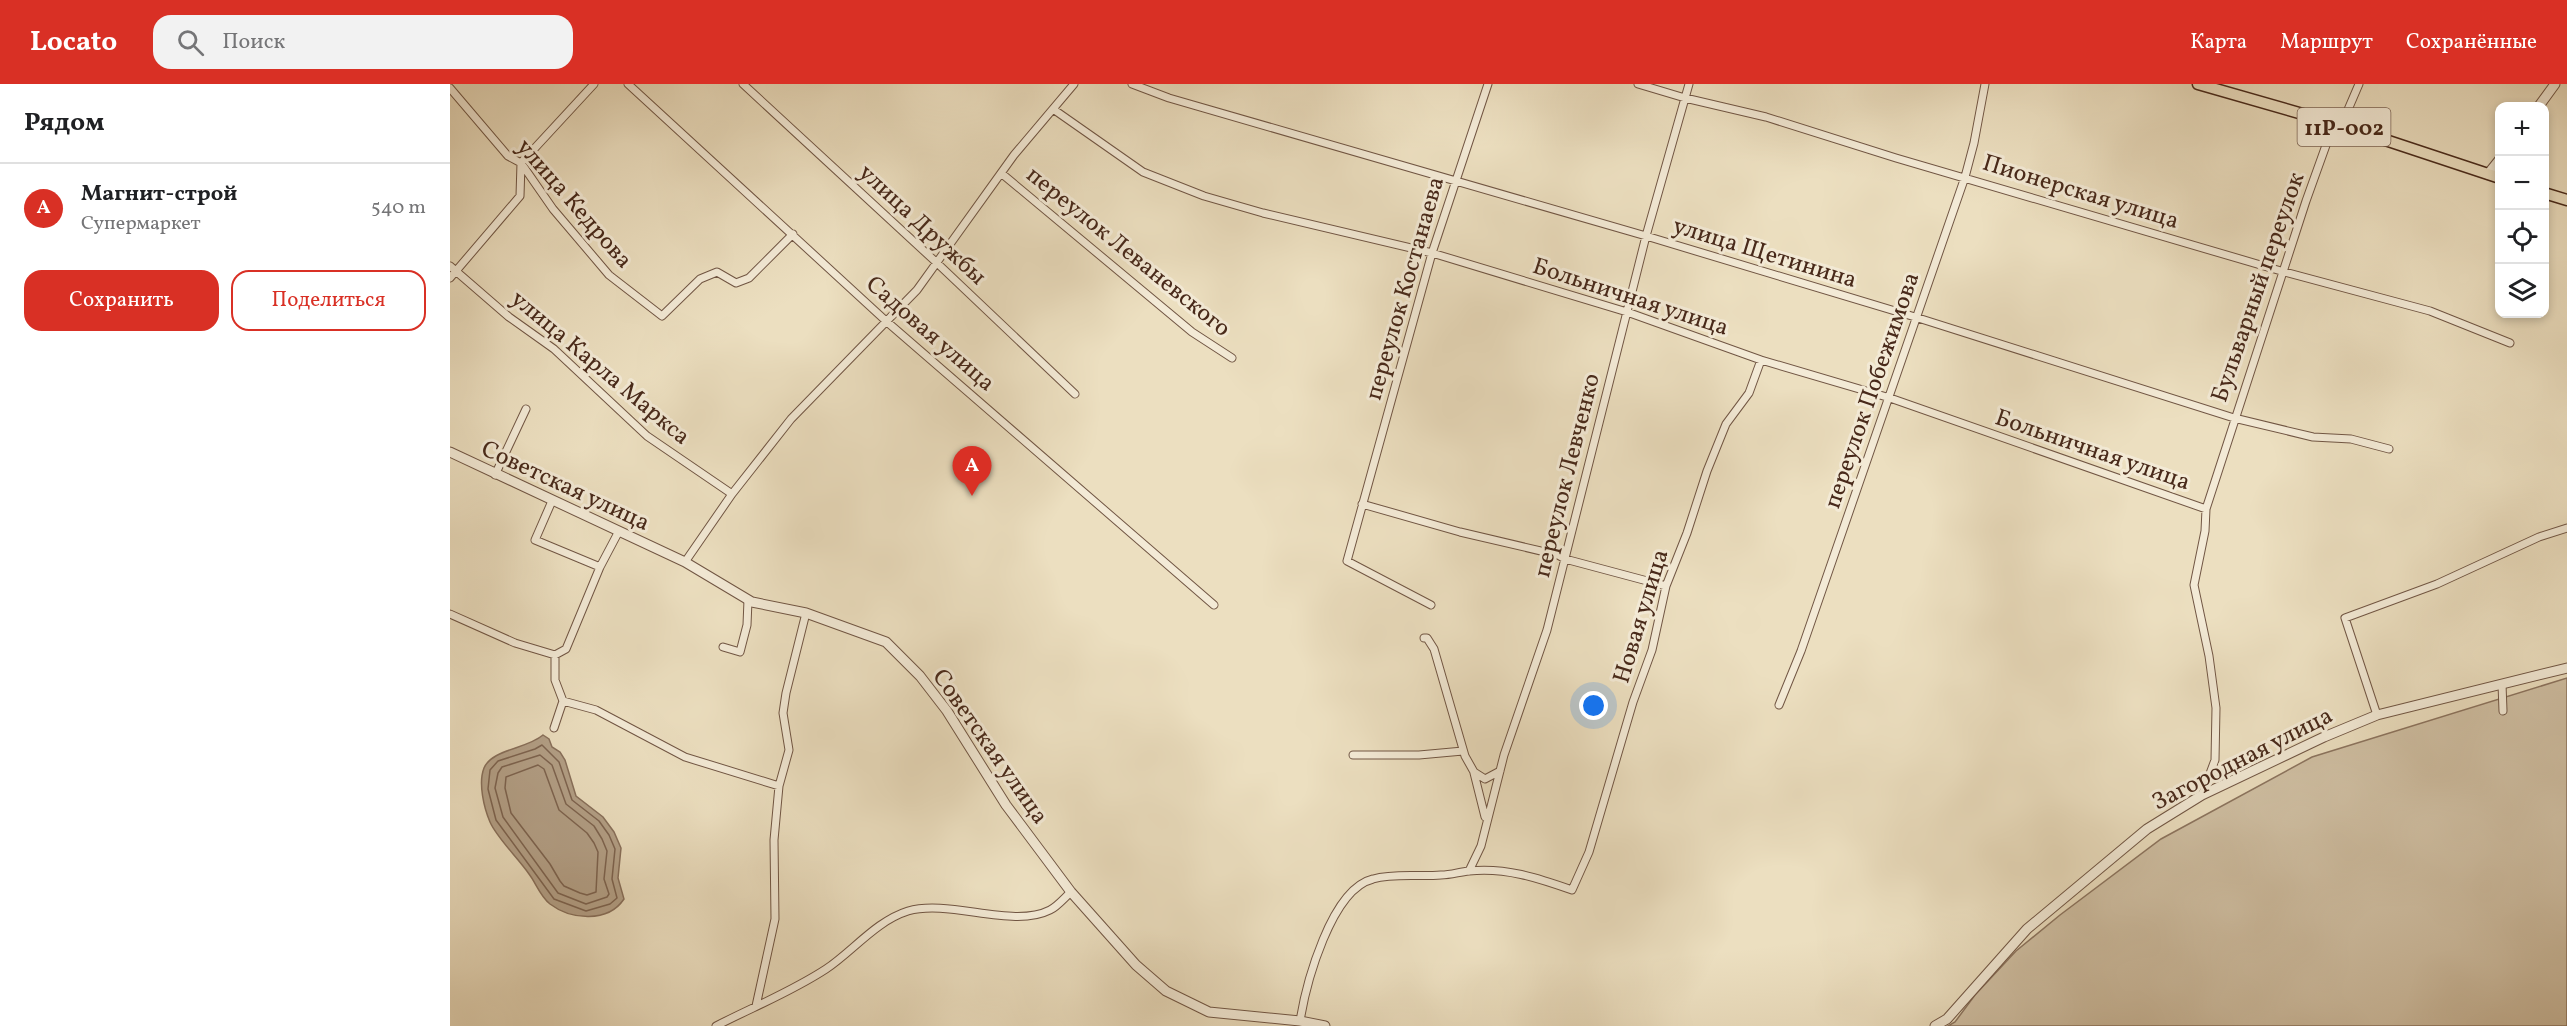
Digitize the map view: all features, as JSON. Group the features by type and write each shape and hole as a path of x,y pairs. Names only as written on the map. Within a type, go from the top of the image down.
{"main road":[{"name":"11Р-002","path":"2198,84 2334,123 2495,177"},
{"path":"2549,195 2567,200"}],"street":[{"path":"450,278 453,268 520,196 521,163 594,84"},
{"name":"Садовая улица","path":"628,84 886,321 1214,605"},
{"name":"улица Дружбы","path":"743,84 937,262 1075,394"},
{"path":"685,562 732,494 791,419 917,290 1001,173 1074,84"},
{"name":"улица Щетинина","path":"1132,84 1169,98 1646,236 1915,317 2234,418 2313,437 2351,439 2389,449"},
{"name":"переулок Костанаева","path":"1431,605 1347,561 1432,253 1488,84"},
{"name":"Пионерская улица","path":"1638,84 1685,98 1766,117 1896,158 2281,271 2430,311 2510,342"},
{"name":"переулок Левченко","path":"1468,871 1481,846 1500,771 1546,630 1646,236 1689,84"},
{"name":"переулок Побежимова","path":"1779,705 1801,651 1965,177 1985,84"},
{"name":"Бульварный переулок","path":"2202,795 2215,760 2216,708 2209,656 2194,585 2205,531 2206,509 2281,271 2334,123 2347,112 2359,84"},
{"path":"2542,102 2556,84"},
{"name":"улица Кедрова","path":"450,88 508,156 521,163 553,209 609,275 662,316 700,279 717,272 736,284 749,278 793,234"},
{"name":"Больничная улица","path":"1053,109 1143,172 1204,196 1275,216 1419,252 1432,253 1627,312 1761,360 1890,398 2206,509"},
{"path":"2488,174 2495,164"},
{"name":"переулок Леваневского","path":"1001,173 1192,332 1232,358"},
{"name":"улица Карла Маркса","path":"453,268 509,317 554,349 647,436 732,494"},
{"name":"Новая улица","path":"1468,871 1510,871 1572,891 1589,852 1633,702 1652,650 1666,586 1726,424 1749,393 1761,360"},
{"path":"495,475 526,409"},
{"name":"Советская улица","path":"450,452 685,562 748,600 806,613 886,642 920,675 947,711 1006,805 1071,892 1136,965 1166,992 1209,1012 1300,1021"},
{"path":"552,501 535,540 600,567"},
{"path":"1362,504 1460,532 1558,555 1565,559 1666,586"},
{"path":"2377,715 2345,618 2437,584 2539,537 2567,528"},
{"path":"450,614 515,643 555,655 566,649 600,567 619,531"},
{"path":"723,647 740,652 747,625 748,600"},
{"path":"756,1006 775,919 774,840 779,786 789,750 783,713 806,613"},
{"path":"1424,638 1434,649 1439,661 1463,750 1480,789 1486,823"},
{"path":"554,728 563,700 555,680 555,655"},
{"name":"Загородная улица","path":"1935,1026 1947,1018 2036,921 2147,829 2202,795 2324,737 2377,715 2567,668"},
{"path":"2502,684 2503,711"},
{"path":"563,700 596,710 685,757 779,786"},
{"path":"1353,755 1419,755 1463,750"},
{"path":"1474,772 1485,779 1500,771"},
{"path":"1325,1026 1300,1021 1304,995 1335,914 1350,892 1371,879 1450,875 1468,871"},
{"path":"716,1026 789,993 829,968 883,925 908,911 948,909 995,915 1026,915 1050,910 1071,892"}],"shaded area":[{"path":"2567,678 2567,1026 1948,1026 1955,1022 1975,995 2016,951 2161,839 2312,757"}],"water":[{"path":"543,735 549,739 552,747 560,752 565,760 576,796 603,817 614,832 621,848 618,878 624,899 609,912 578,916 550,904 493,828 488,816 482,795 482,774 488,762 502,753"}],"place":[{"name":"Магнит-строй","path":"972,496"}]}
